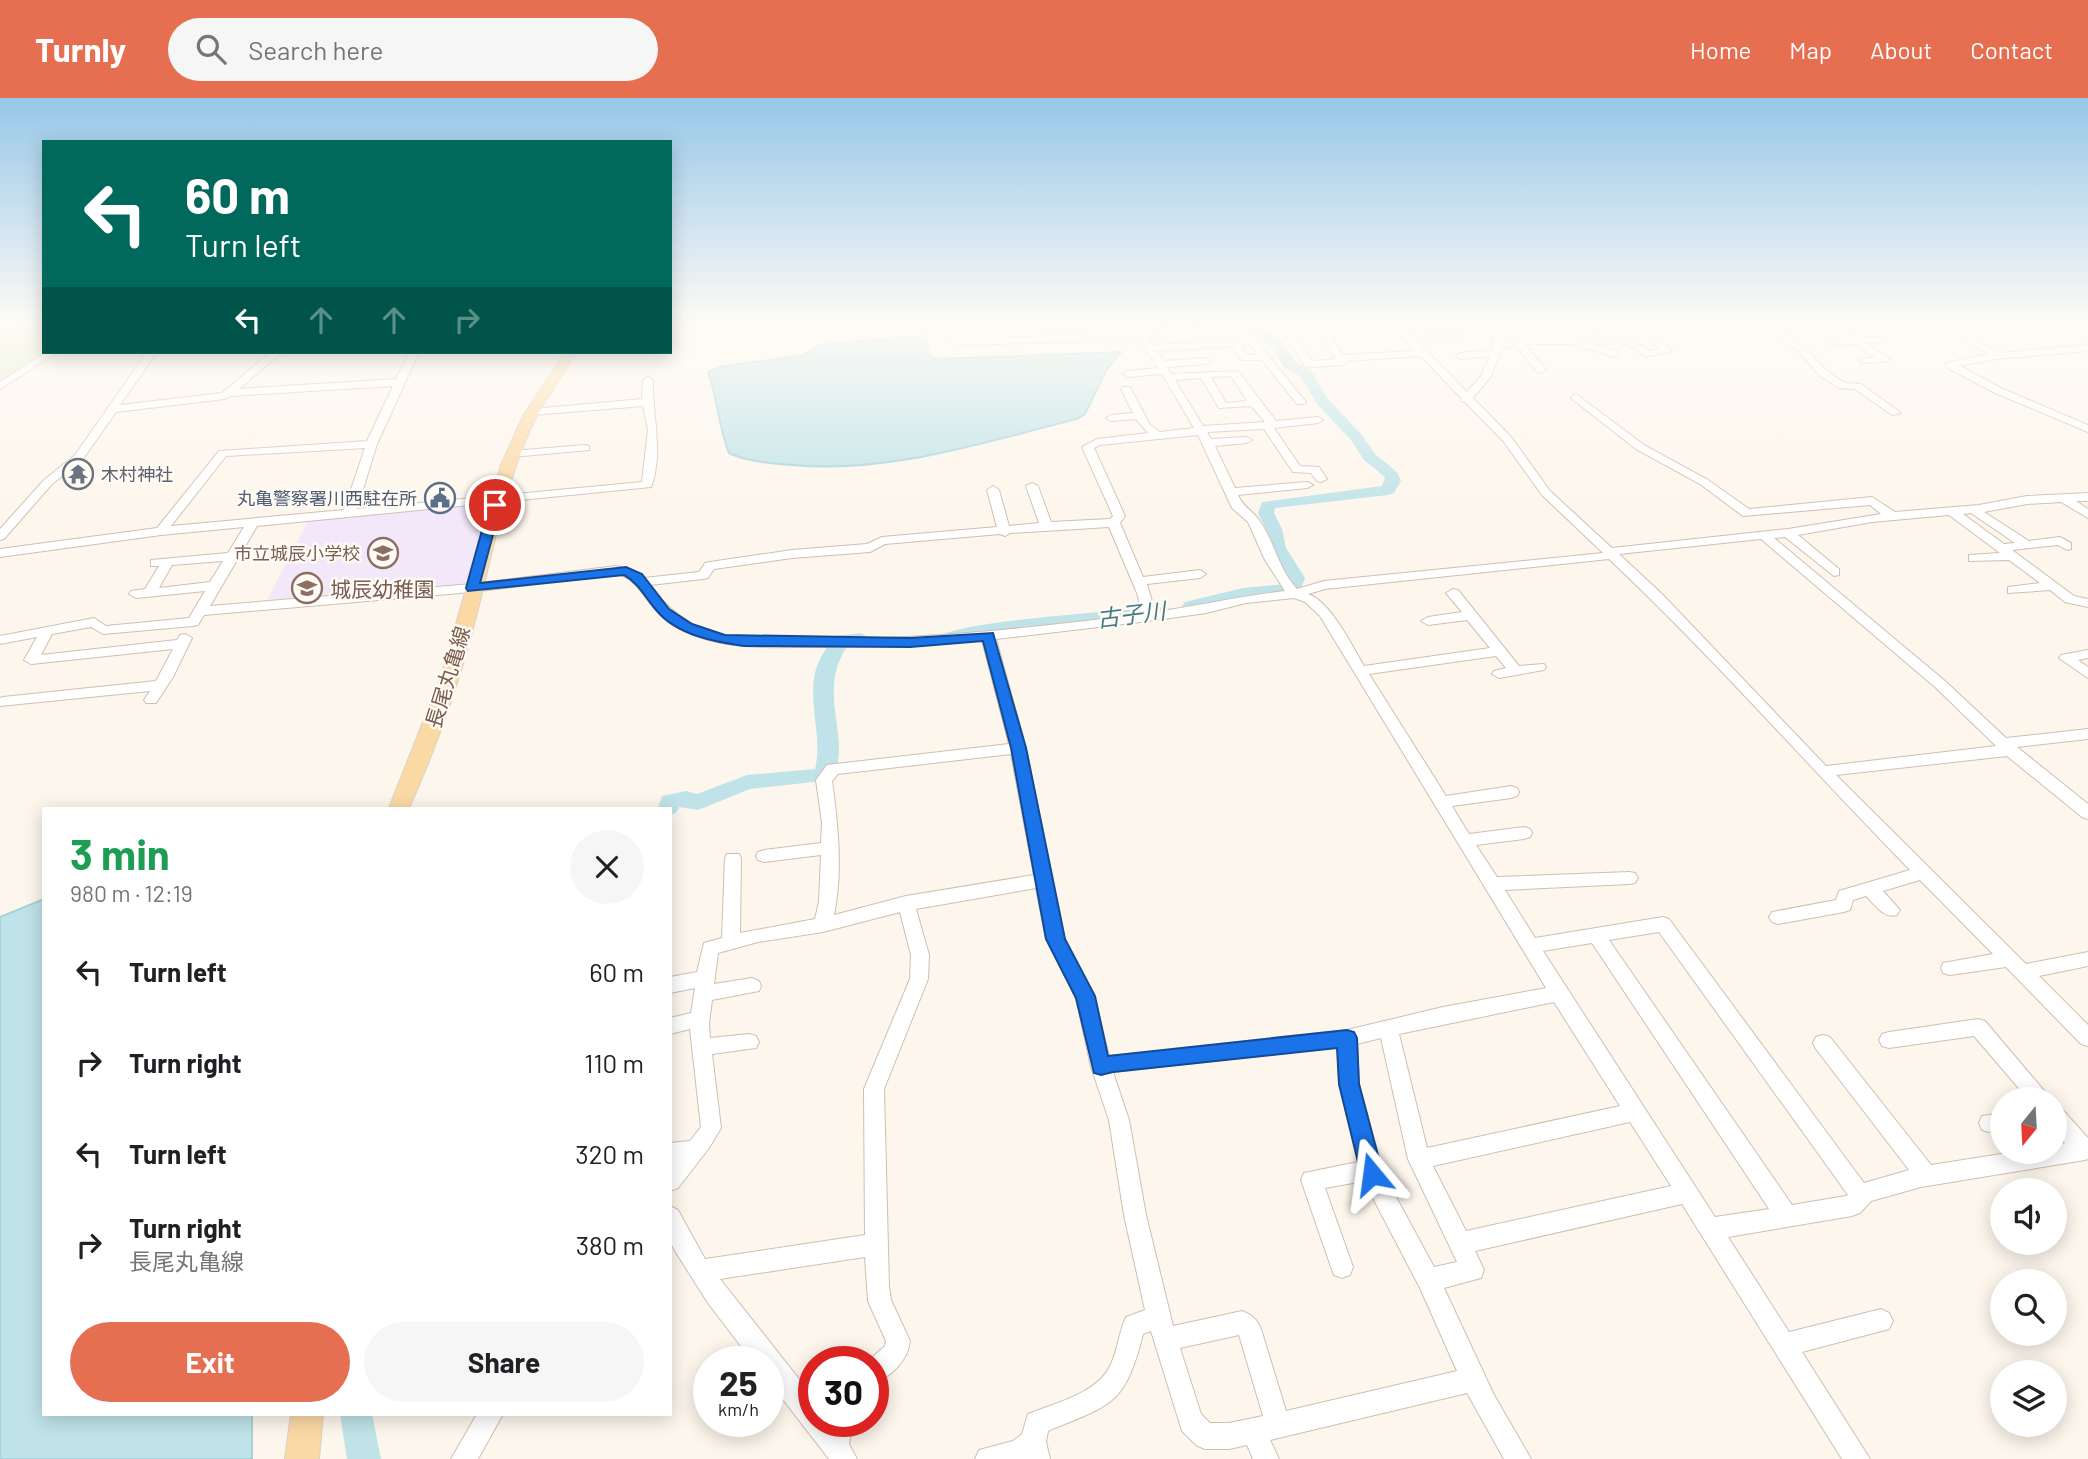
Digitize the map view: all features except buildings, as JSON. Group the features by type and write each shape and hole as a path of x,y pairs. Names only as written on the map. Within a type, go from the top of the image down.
{"main road":[{"name":"長尾丸亀線","path":"399,807 440,708 458,652 472,588 512,454 548,389"},
{"path":"302,1459 307,1416"}],"street":[{"path":"0,536 48,482 79,457 127,389"},
{"path":"230,393 235,389"},
{"path":"113,410 212,400 230,393 300,389"},
{"path":"349,514 371,444 398,389"},
{"path":"0,553 161,531 496,502 647,485 653,429 647,402 648,389"},
{"path":"1126,389 1146,427 1158,436"},
{"path":"1175,389 1208,443 1238,508 1253,520 1261,533 1271,560 1291,590 1310,598 1325,614 1559,993 1857,1459"},
{"path":"1200,391 1213,389 1223,405 1268,396"},
{"path":"1244,389 1273,422 1297,470 1315,469 1321,480"},
{"path":"1114,523 1119,516 1102,475 1089,456 1088,447 1097,442 1313,420 1297,403 1305,401 1295,389"},
{"path":"1455,389 1508,440 1546,493 1657,597 1823,772 2088,1038"},
{"path":"1465,399 1478,389"},
{"path":"1861,389 1896,414"},
{"path":"1994,389 2088,429"},
{"path":"1576,397 1640,447 1703,482 1747,513 1872,501 1892,516"},
{"path":"533,412 647,402"},
{"path":"1111,418 1140,415"},
{"path":"1208,443 1247,440"},
{"path":"161,531 223,453 371,444"},
{"path":"512,454 585,448"},
{"path":"1231,492 1307,485"},
{"path":"1032,486 1047,527"},
{"path":"993,489 1005,532"},
{"path":"0,640 94,622 106,630 196,617 617,570 632,572 664,612 688,627 723,639 744,642 910,642 988,636 1206,609 1324,585 1602,558 1639,548 1788,533 1892,516 1974,510 2027,500 2088,497"},
{"path":"2063,498 2088,514"},
{"path":"1974,510 2027,545"},
{"path":"1951,511 2070,599 2088,603"},
{"path":"151,700 252,523"},
{"path":"642,582 703,575 710,566 792,554 870,548 882,541 1114,523"},
{"path":"1114,523 1149,614"},
{"path":"1788,533 1834,572"},
{"path":"1764,536 1940,684 2007,747 2088,813"},
{"path":"1973,558 2027,545 2060,541 2067,546"},
{"path":"214,586 142,593 161,562 232,556"},
{"path":"1138,581 1200,574"},
{"path":"2013,590 2051,586"},
{"path":"1453,593 1516,671"},
{"path":"1428,621 1471,615"},
{"path":"48,629 31,660 183,644"},
{"path":"988,636 1018,748 1055,939 1085,996 1101,1067 1119,1120 1135,1214 1162,1328 1191,1422 1205,1436 1229,1436 1474,1379"},
{"path":"1361,671 1500,651"},
{"path":"2088,654 2066,658 2088,674"},
{"path":"1499,674 1539,667"},
{"path":"3,702 161,684"},
{"path":"1823,772 2088,734"},
{"path":"823,925 828,902 830,823 824,780 833,769 1018,748"},
{"path":"1443,802 1511,792"},
{"path":"1466,840 1524,833"},
{"path":"764,856 828,848"},
{"path":"731,942 733,858"},
{"path":"1778,917 1844,905 1845,896 1924,872"},
{"path":"1493,884 1629,878"},
{"path":"672,1179 711,1128 709,1093 700,1047 700,1019 710,948 758,935 823,925 906,903 1043,880"},
{"path":"1870,889 1891,910"},
{"path":"889,1361 894,1357 898,1343 896,1328 880,1302 876,1244 874,1089 919,979 920,956 906,903"},
{"path":"1531,946 1671,923 1861,1196"},
{"path":"1596,935 1787,1217"},
{"path":"1950,968 2088,959"},
{"path":"672,985 752,986"},
{"path":"1101,1067 1113,1063 1347,1038 1559,993"},
{"path":"672,1026 700,1019"},
{"path":"1889,1040 1978,1027 2030,1087"},
{"path":"1388,1028 1419,1159 1472,1270 1427,1280"},
{"path":"1347,1038 1349,1084 1371,1170 1474,1379 1518,1459"},
{"path":"700,1047 748,1042"},
{"path":"1823,1043 1926,1176"},
{"path":"1419,1159 1636,1112"},
{"path":"2067,1129 2086,1150"},
{"path":"672,1153 695,1150"},
{"path":"1710,1229 1852,1206 1861,1196 1926,1176 2086,1150"},
{"path":"1342,1267 1312,1180 1371,1170"},
{"path":"1460,1243 1687,1193"},
{"path":"672,1222 678,1236 701,1270 798,1398"},
{"path":"701,1270 876,1244"},
{"path":"1784,1345 1881,1321"},
{"path":"988,1459 1035,1451 1037,1423 1072,1410 1110,1387 1120,1373 1134,1325 1162,1328 1242,1323 1249,1329 1278,1424"},
{"path":"464,1459 490,1416"},
{"path":"1254,1430 1266,1459"},
{"path":"828,1437 840,1453"}],"shaded area":[{"name":"市立城辰小学校","path":"491,504 465,586 267,600 308,521"}],"water":[{"path":"713,389 1097,389 1085,414 1077,419 936,454 865,465 829,467 768,463 729,453"},
{"path":"42,900 42,1416 252,1416 252,1459 0,1459 0,917"}],"waterway":[{"name":"古子川","path":"1191,606 1243,593 1294,587 1296,578 1278,548 1274,529 1266,513 1268,505 1388,490 1393,481 1392,475 1369,457 1357,438 1322,401 1315,389"},
{"name":"古子川","path":"949,637 998,628 1156,612"},
{"name":"古子川","path":"668,807 670,801 686,799 698,802 747,782 824,775 828,746 822,687 824,673 829,659 842,640 861,639"},
{"name":"古子川","path":"356,1416 364,1459"}],"place":[{"name":"木村神社","path":"78,474"},
{"name":"丸亀警察署川西駐在所","path":"440,498"},
{"name":"市立城辰小学校","path":"383,553"},
{"name":"城辰幼稚園","path":"307,588"}],"route":[{"path":"495,505 472,588 626,570 638,577 664,612 705,635 723,639 744,642 846,643 944,641 988,636 1018,748 1055,939 1085,996 1101,1067 1113,1063 1347,1038 1349,1084 1356,1122 1372,1174"}]}
